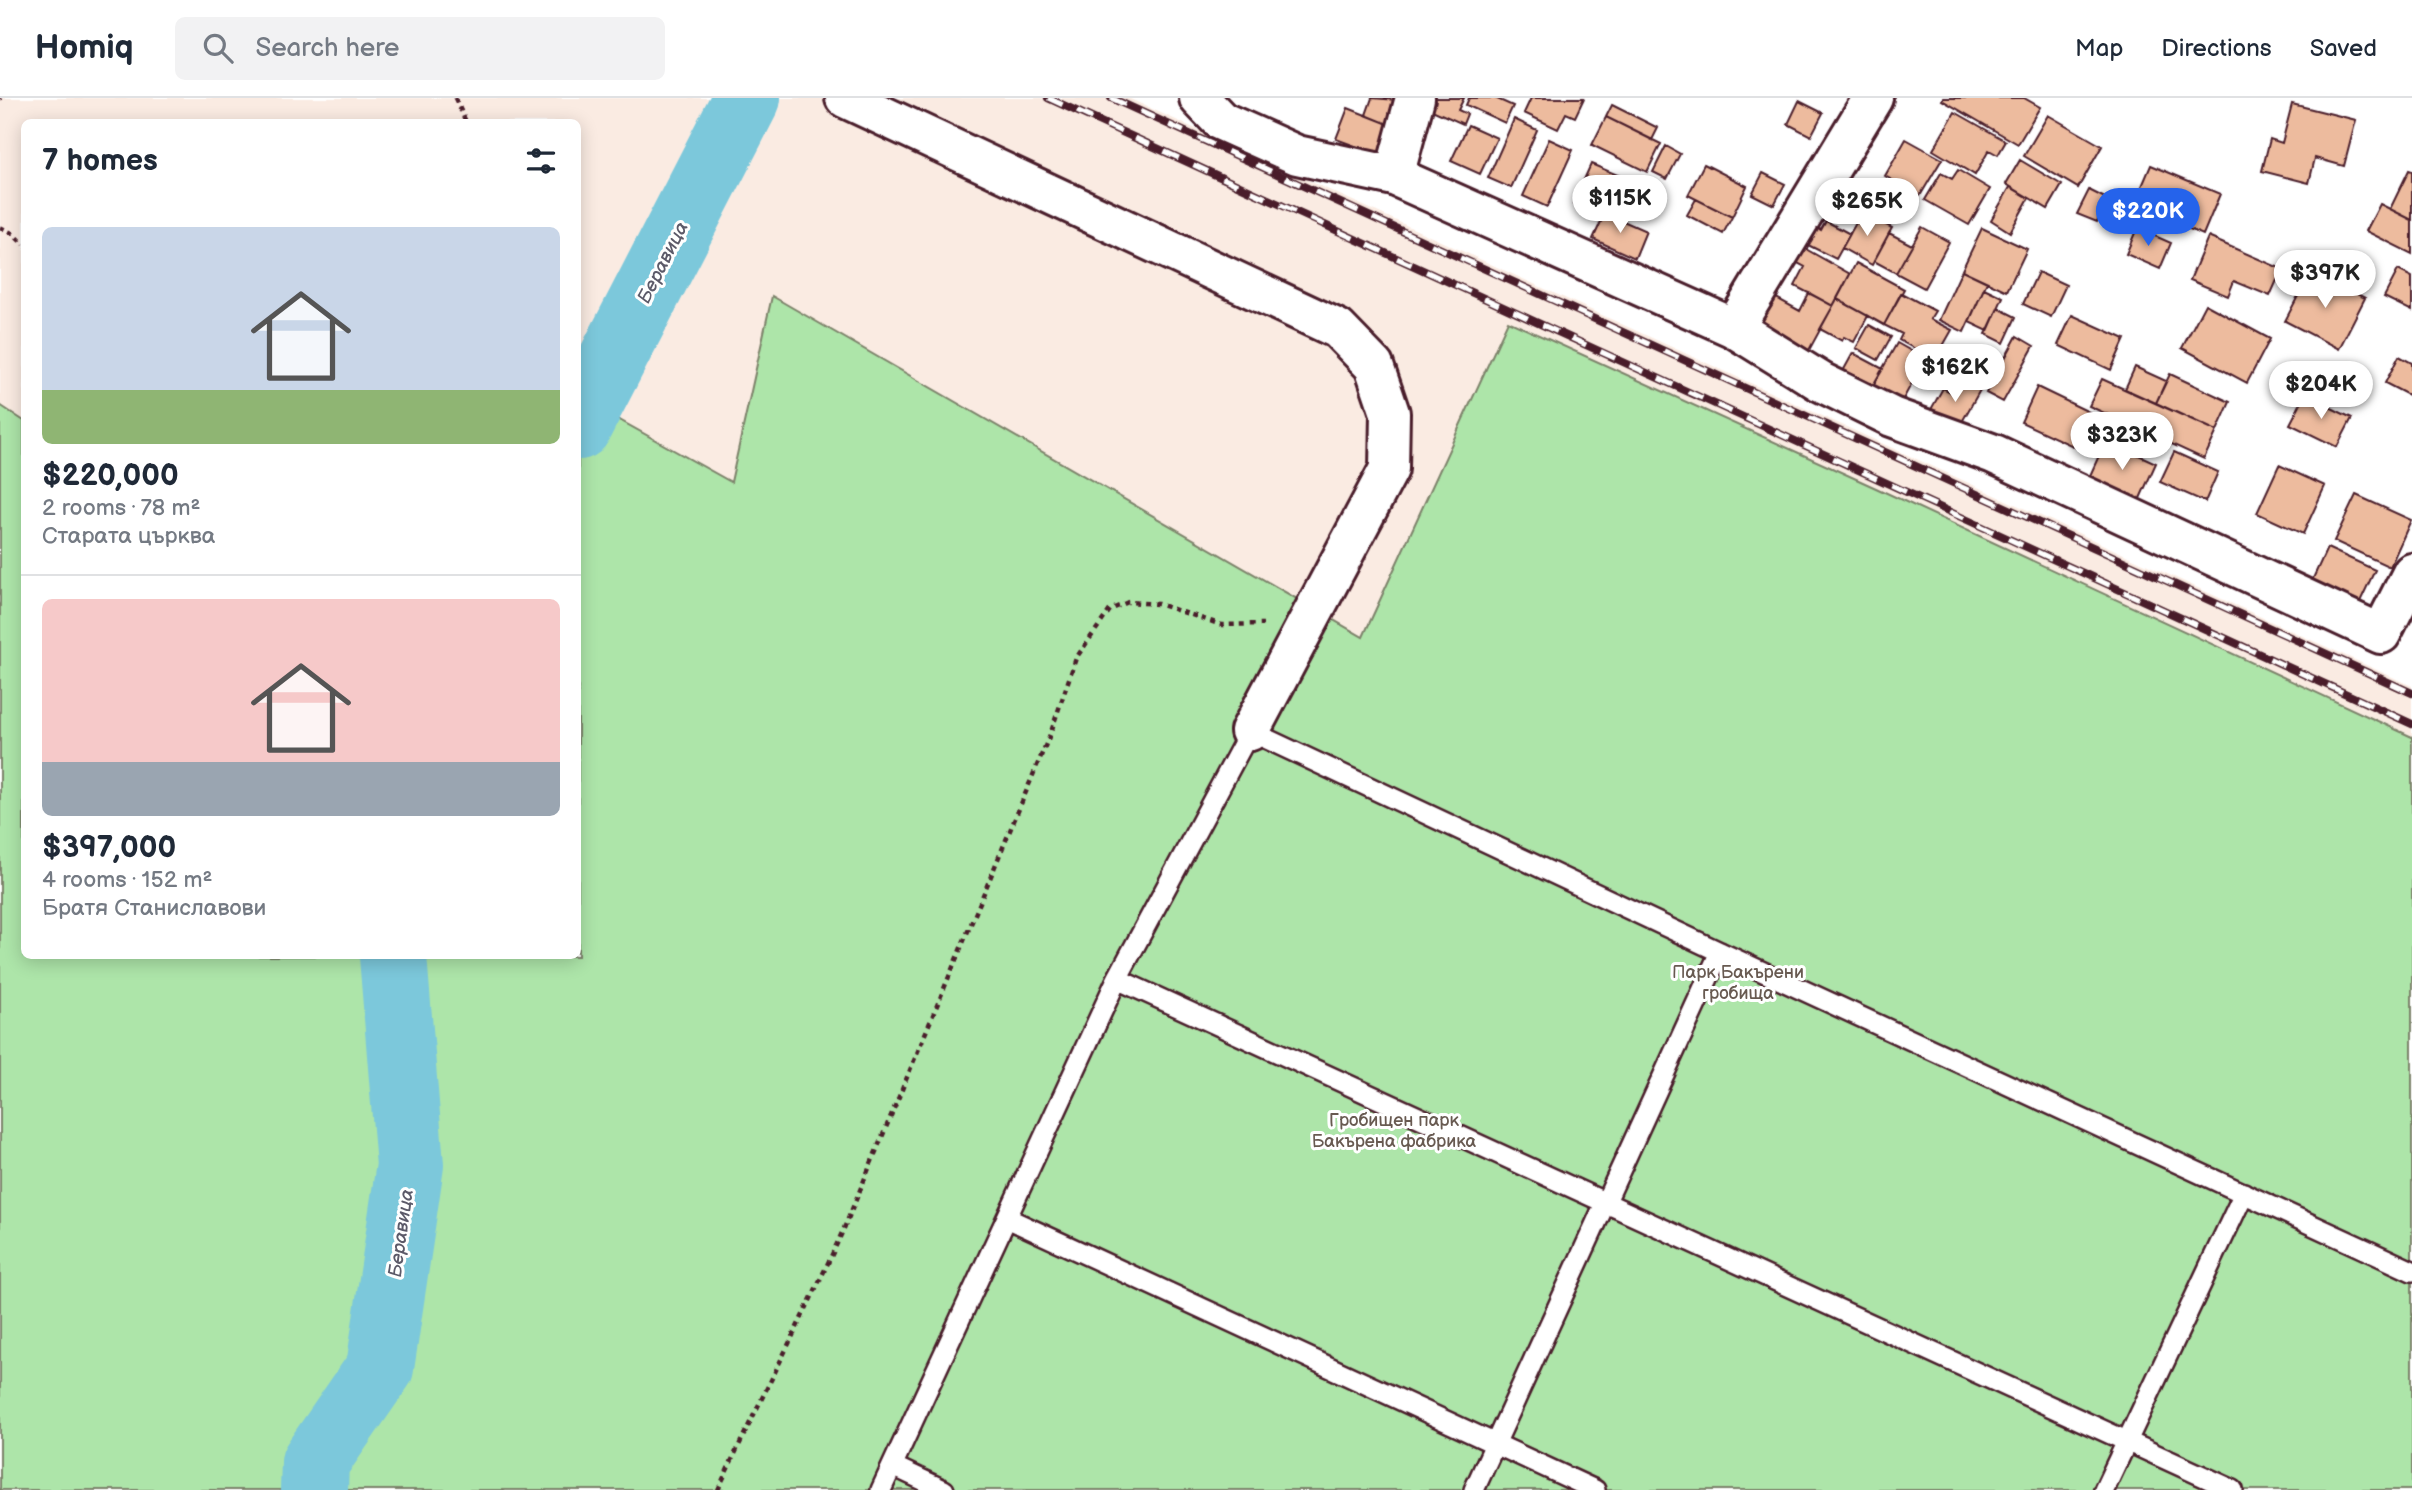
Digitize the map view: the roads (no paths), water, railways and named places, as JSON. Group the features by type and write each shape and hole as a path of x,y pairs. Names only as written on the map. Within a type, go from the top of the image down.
{"street":[{"path":"845,98 1338,329 1374,366 1390,413 1389,469 1250,731"},
{"path":"1199,98 1221,121 1297,155 1394,176 1734,328 1821,382 1892,417 1994,454 2381,634 2412,573"},
{"path":"1394,176 1415,98"},
{"path":"1734,328 1873,98"}],"lane":[{"path":"881,1490 1118,979 1250,731 1720,952 2412,1271"},
{"path":"1474,1490 1720,952"},
{"path":"1118,979 2233,1490"},
{"path":"2104,1490 2244,1193"},
{"path":"1007,1218 1595,1490"},
{"path":"893,1466 944,1490"}],"waterway":[{"name":"Беравица","path":"581,420 747,98"},
{"name":"Беравица","path":"314,1490 315,1462 380,1368 410,1165 393,959"}],"railway":[{"path":"1048,98 2412,724"},
{"path":"1111,98 2412,693"}],"park label":[{"name":"Парк Бакърени гробища","path":"1738,982"},
{"name":"Гробищен парк Бакърена фабрика","path":"1394,1130"}]}
